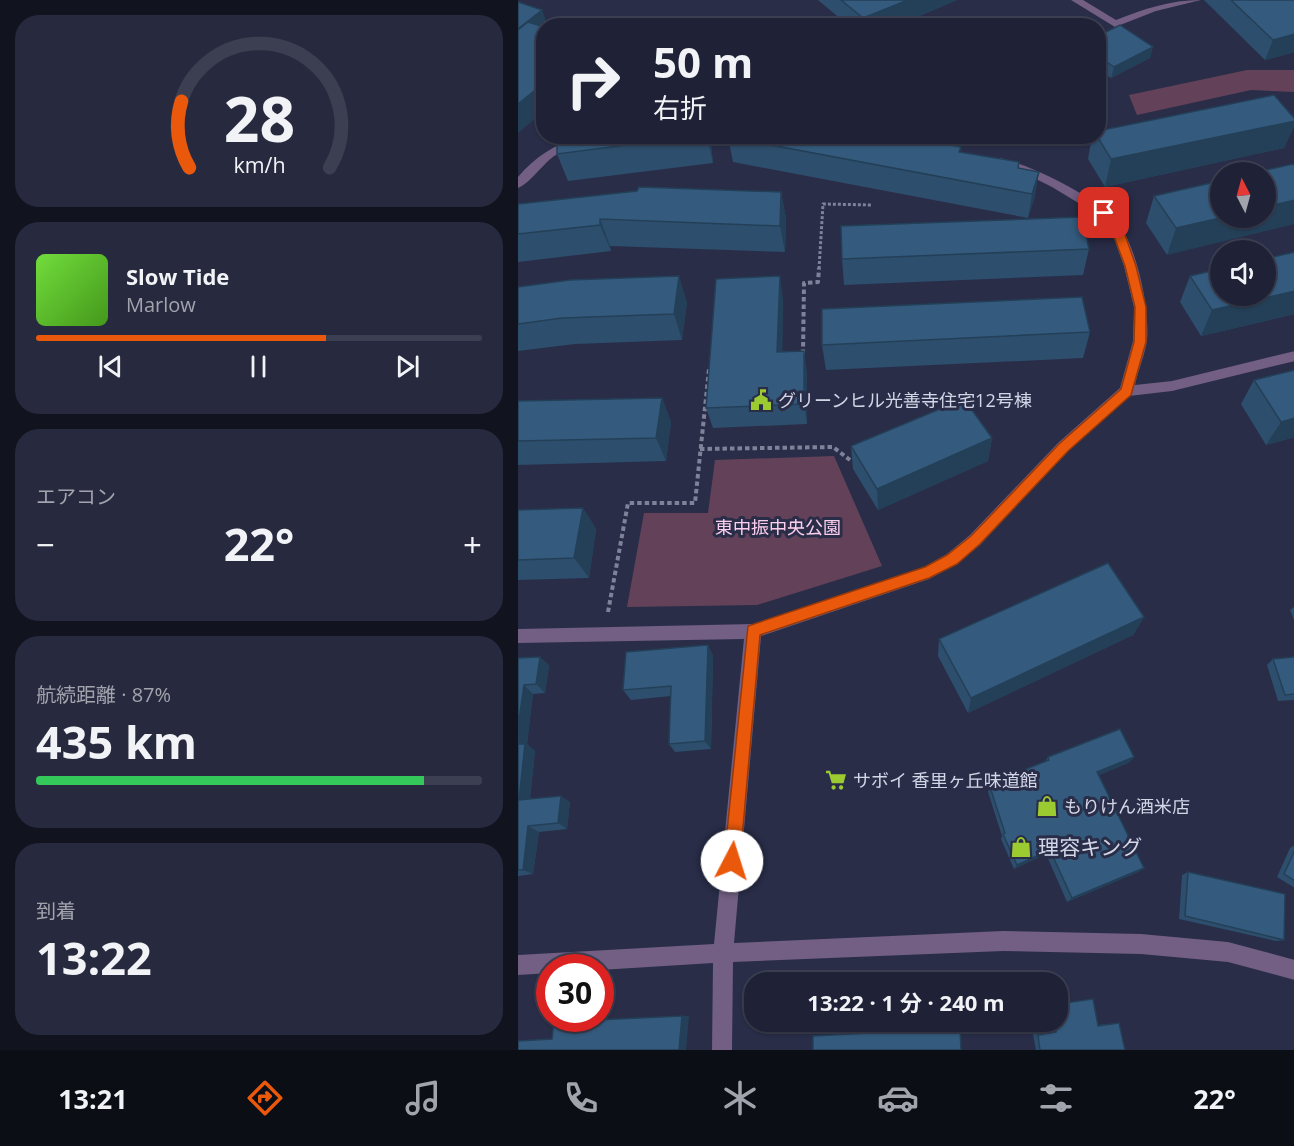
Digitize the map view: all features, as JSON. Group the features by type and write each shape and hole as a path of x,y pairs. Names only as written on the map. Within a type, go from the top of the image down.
{"street":[{"path":"1076,0 1105,18"},
{"path":"1106,18 1115,24 1153,9 1196,0"},
{"path":"518,184 530,169 552,151 571,144"},
{"path":"518,636 753,631 929,572 952,559 976,540 1063,447 1126,391 1140,342 1140,307 1130,266 1117,229 1104,213 1056,184 1030,171 991,158"},
{"path":"1126,391 1172,386 1295,356"},
{"path":"722,1050 723,953 753,631"},
{"path":"518,965 723,953 1003,941 1142,944 1228,952 1295,970"}],"path":[{"path":"803,365 804,284 818,282 823,204 872,205"},
{"path":"604,634 628,503 695,503 709,369 721,368"},
{"path":"700,449 833,447 850,460"}],"green space":[{"path":"1247,70 1294,70 1294,92 1251,90 1137,115 1129,95"},
{"name":"東中振中央公園","path":"834,456 882,566 757,605 627,607 644,513 708,513 715,460"}],"building":[{"path":"841,0 908,0 863,18"},
{"path":"1231,0 1295,0 1295,34 1273,40"},
{"path":"518,2 542,10 518,29"},
{"path":"528,22 536,24 536,89 518,104 518,30"},
{"path":"1120,25 1153,47 1114,67 1106,62 1106,32"},
{"path":"1274,95 1295,119 1295,121 1111,159 1102,144 1106,144 1106,129"},
{"path":"557,144 635,144 557,154"},
{"path":"765,144 945,144 961,147 959,152 1019,162 1018,168 1039,172 1032,194"},
{"path":"1293,164 1295,166 1295,200 1276,204 1276,168"},
{"path":"1210,183 1210,220 1176,228 1154,196"},
{"path":"639,187 781,192 780,226 600,219 600,225 518,234 518,204 637,191"},
{"path":"1082,217 1089,249 842,259 841,226"},
{"path":"1295,252 1295,291 1276,295 1276,256"},
{"path":"1210,271 1210,306 1229,306 1212,310 1190,276"},
{"path":"679,276 674,314 562,318 518,324 518,287 570,280"},
{"path":"780,276 777,352 804,351 804,404 706,408 716,279"},
{"path":"1082,297 1090,332 822,345 822,309"},
{"path":"1295,370 1295,418 1281,422 1254,380"},
{"path":"662,398 656,438 518,441 518,401"},
{"path":"964,399 992,438 877,489 851,446"},
{"path":"583,508 574,558 518,560 518,510"},
{"path":"1108,563 1144,617 971,698 939,639"},
{"path":"708,645 705,741 669,744 671,686 623,690 626,652"},
{"path":"540,657 536,684 524,685 518,727 518,658"},
{"path":"1295,657 1295,694 1285,695 1273,659"},
{"path":"1120,729 1134,757 1097,772 1144,868 1072,898 1050,850 1017,865 1003,834 1005,833 990,787 1019,778 1016,773 1049,760 1048,757"},
{"path":"518,744 525,744 519,800 561,796 558,823 528,826 523,870 518,870"},
{"path":"1295,850 1295,881 1284,874"},
{"path":"1188,872 1285,894 1284,940 1185,916"},
{"path":"1093,999 1098,1026 1119,1023 1125,1050 1040,1050 1038,1035 1068,1032 1068,1003"},
{"path":"682,1016 679,1050 518,1050 518,1041 552,1039 553,1032 614,1032 614,1019"},
{"path":"886,1032 960,1032 961,1050 813,1050 813,1036"}],"place":[{"name":"グリーンヒル光善寺住宅12号棟","path":"761,400"},
{"name":"サボイ 香里ヶ丘味道館","path":"836,780"},
{"name":"もりけん酒米店","path":"1047,806"},
{"name":"理容キング","path":"1021,847"}],"route":[{"path":"732,861 753,631 929,572 952,559 976,540 1063,447 1126,391 1140,342 1140,307 1130,266 1117,229 1104,213"}]}
